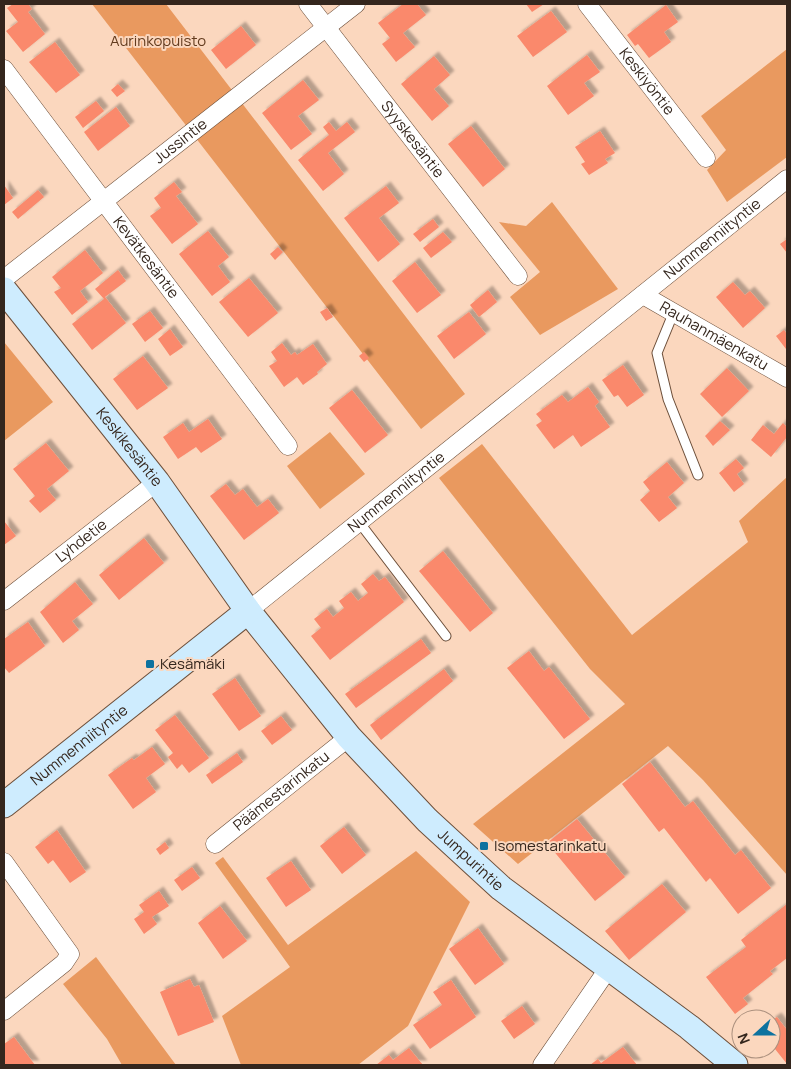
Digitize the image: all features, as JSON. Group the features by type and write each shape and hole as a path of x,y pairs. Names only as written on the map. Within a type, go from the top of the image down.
{"street":[{"name":"Syyskesäntie","path":"308,4 518,276"},
{"name":"Jussintie","path":"4,279 356,4"},
{"name":"Keskiyöntie","path":"593,6 706,158"},
{"name":"Kevätkesäntie","path":"4,68 288,446"},
{"name":"Nummenniityntie","path":"4,805 787,179"},
{"name":"Keskikesäntie","path":"4,290 158,482 248,611"},
{"name":"Rauhanmäenkatu","path":"643,295 673,314 785,374"},
{"name":"Lyhdetie","path":"4,601 158,482"},
{"name":"Jumpurintie","path":"248,611 348,737 464,856 501,888 608,969 689,1027 735,1065"},
{"name":"Päämestarinkatu","path":"215,844 348,737"},
{"path":"4,862 70,954 64,963 4,1011"},
{"path":"542,1065 608,969"}],"lane":[{"path":"673,314 657,354 668,400 698,475"},
{"path":"359,522 446,636"}],"green space":[{"name":"Aurinkopuisto","path":"92,4 166,4 465,394 421,429"},
{"path":"787,49 787,157 727,202 707,170 726,150 701,116"},
{"path":"552,202 618,289 540,335 510,297 540,272 499,222 526,226"},
{"path":"4,342 53,402 4,441"},
{"path":"330,432 365,474 320,509 287,466"},
{"path":"482,444 632,635 748,542 739,521 787,477 787,875 703,780 668,746 518,864 473,824 625,704 590,669 439,478"},
{"path":"416,851 470,902 408,1026 358,1065 241,1065 222,1016 290,967 215,863 223,857 288,945"},
{"path":"96,957 176,1065 122,1065 107,1039 63,984"}],"building":[{"path":"13,4 28,4 32,9 28,12 45,34 23,52 6,31 18,22 7,8"},
{"path":"403,4 417,4 426,15 403,33 415,47 396,62 382,44 390,38 378,23"},
{"path":"526,4 544,4 532,12"},
{"path":"666,5 678,22 664,32 671,42 649,58 638,44 635,46 627,35"},
{"path":"551,11 567,32 533,57 517,36"},
{"path":"241,26 256,45 226,69 211,50"},
{"path":"55,42 80,75 56,93 29,62"},
{"path":"587,55 600,72 584,83 594,96 568,115 547,86"},
{"path":"434,56 450,75 434,89 449,106 432,121 401,84"},
{"path":"303,80 319,100 298,116 312,134 291,150 262,113"},
{"path":"118,84 125,91 117,97 111,90"},
{"path":"96,101 104,111 83,128 75,117"},
{"path":"116,107 130,126 98,151 84,132"},
{"path":"329,122 336,131 347,122 355,132 328,153 344,174 323,191 298,160 329,135 323,127"},
{"path":"471,126 505,169 483,187 448,144"},
{"path":"600,131 615,153 605,159 608,163 589,175 581,164 585,162 575,147"},
{"path":"174,182 182,192 176,196 198,224 172,244 150,216 161,208 154,198"},
{"path":"4,185 13,198 4,205"},
{"path":"386,186 399,203 379,218 400,244 378,262 344,218"},
{"path":"38,190 44,197 18,219 12,212"},
{"path":"433,219 439,227 420,242 413,234"},
{"path":"208,231 229,257 218,266 230,282 212,296 179,254"},
{"path":"443,232 452,242 431,258 423,248"},
{"path":"787,239 787,253 780,244"},
{"path":"278,247 283,252 275,260 270,254"},
{"path":"85,250 103,273 80,291 88,302 72,315 54,292 61,288 52,277"},
{"path":"415,262 441,295 417,313 392,281"},
{"path":"118,270 126,281 105,297 126,323 92,350 72,324 104,299 95,289"},
{"path":"249,278 278,313 248,337 219,302"},
{"path":"733,282 745,295 750,291 765,308 743,328 716,297"},
{"path":"488,290 497,302 479,317 470,305"},
{"path":"327,308 333,317 326,321 320,312"},
{"path":"150,311 163,328 145,342 132,324"},
{"path":"469,312 486,334 454,359 437,336"},
{"path":"170,329 183,347 170,356 158,339"},
{"path":"784,330 787,334 786,349 776,336"},
{"path":"282,343 291,355 295,352 297,355 313,344 327,364 317,372 318,374 303,385 297,377 284,387 269,366 277,361 271,352"},
{"path":"364,352 369,358 364,362 359,356"},
{"path":"143,356 168,388 137,410 113,379"},
{"path":"623,365 644,395 627,407 618,395 614,397 602,380"},
{"path":"727,368 749,391 722,417 700,394"},
{"path":"588,387 599,402 595,406 610,427 581,447 573,435 554,449 536,425 542,421 536,414 562,395 568,402"},
{"path":"352,390 388,435 365,453 329,408"},
{"path":"208,419 222,439 201,453 196,447 178,459 163,437 183,423 189,432"},
{"path":"720,421 730,430 713,446 705,436"},
{"path":"783,423 787,427 787,437 771,457 751,440 763,425 774,434"},
{"path":"46,443 69,471 47,489 56,500 40,513 29,501 35,496 13,469"},
{"path":"736,459 744,468 737,474 744,484 734,492 719,473"},
{"path":"667,462 684,483 668,497 677,508 659,522 640,500 650,491 643,482"},
{"path":"226,484 235,495 243,489 257,507 268,499 279,513 244,540 210,496"},
{"path":"4,521 16,536 4,545"},
{"path":"144,538 164,563 119,600 99,575"},
{"path":"443,551 493,613 470,632 419,571"},
{"path":"373,574 379,581 385,577 404,602 330,660 311,636 321,628 314,619 327,609 333,617 344,608 339,601 351,592 358,601 368,593 361,584"},
{"path":"75,582 93,604 72,621 79,630 63,643 40,612"},
{"path":"28,622 45,646 9,673 4,667 4,639"},
{"path":"421,639 431,653 356,708 345,694"},
{"path":"529,651 544,671 549,667 590,719 564,739 507,668"},
{"path":"444,669 453,681 381,740 370,725"},
{"path":"235,678 261,716 239,731 212,694"},
{"path":"175,715 209,758 189,773 182,764 177,769 168,757 173,753 155,730"},
{"path":"281,716 292,730 272,745 261,731"},
{"path":"152,747 165,764 146,778 156,792 133,809 108,775"},
{"path":"237,753 243,762 212,784 206,775"},
{"path":"650,762 685,807 693,801 735,855 741,850 771,888 738,914 710,878 706,882 664,828 659,832 622,784"},
{"path":"577,819 625,877 595,901 547,843"},
{"path":"344,827 366,855 342,874 320,846"},
{"path":"57,830 86,872 70,883 53,860 48,864 35,847"},
{"path":"165,842 169,848 160,855 156,849"},
{"path":"291,861 311,890 286,907 266,878"},
{"path":"192,867 200,878 182,891 174,880"},
{"path":"662,884 686,912 629,960 605,931"},
{"path":"159,891 169,906 152,917 157,924 144,934 134,919 144,912 139,905"},
{"path":"787,904 787,958 770,971 773,974 743,998 748,1004 742,1009 731,1009 706,977 746,947 741,940"},
{"path":"220,906 247,941 223,959 198,923"},
{"path":"478,928 504,964 475,985 449,949"},
{"path":"190,979 194,987 199,985 214,1022 178,1036 160,992"},
{"path":"451,980 476,1017 430,1049 413,1025 442,1005 433,992"},
{"path":"522,1006 535,1024 514,1039 501,1021"},
{"path":"781,1022 787,1030 787,1064 781,1056"},
{"path":"14,1037 35,1065 4,1065 4,1044"},
{"path":"623,1047 637,1065 590,1065 598,1059 601,1063"},
{"path":"409,1048 423,1065 376,1065 389,1055 393,1060"}],"place":[{"name":"Kesämäki","path":"150,664"},
{"name":"Isomestarinkatu","path":"484,846"}]}
